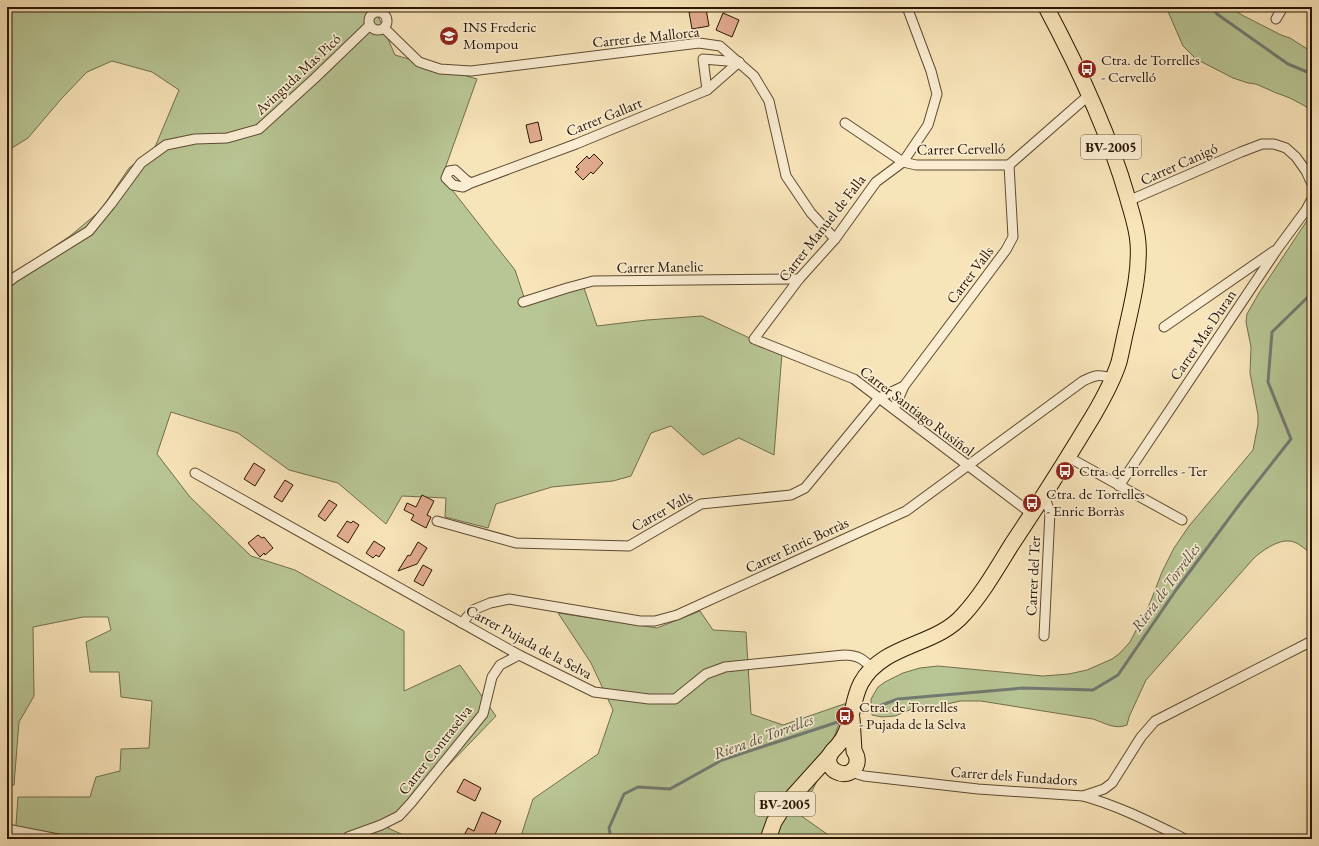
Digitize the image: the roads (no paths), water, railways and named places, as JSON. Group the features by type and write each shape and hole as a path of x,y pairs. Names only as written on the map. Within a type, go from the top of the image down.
{"main road":[{"name":"BV-2005","path":"768,839 774,822 784,806 843,739 852,718 860,685 872,668 884,657 930,638 945,630 964,615 986,584 1068,457 1105,394 1119,361 1135,286 1138,264 1136,229 1110,146 1089,95 1046,7"},
{"name":"BV-2005","path":"812,776 835,771 844,774 851,772 856,767 858,761 857,754 854,751 852,718"},
{"path":"835,771 830,764 834,751 846,745 854,751"}],"street":[{"name":"Carrer Manuel de Falla","path":"754,339 799,279 835,239 876,182 903,162 928,125 937,94 932,71 907,7"},
{"path":"1276,19 1283,7"},
{"name":"Avinguda Mas Picó","path":"7,283 15,276 89,231 141,163 166,145 195,139 228,138 259,130 316,78 370,25 370,16 383,10 387,19 384,28"},
{"path":"370,25 376,30 384,28"},
{"name":"Carrer de Mallorca","path":"384,28 419,62 440,70 471,71 699,43 720,46 740,62 754,76 769,101 786,176 811,213 835,239"},
{"path":"707,90 703,59 740,62"},
{"name":"Carrer Gallart","path":"471,183 576,144 707,90 740,62"},
{"name":"Carrer Cervelló","path":"903,162 916,165 1009,165 1089,95"},
{"path":"845,123 903,162"},
{"name":"Carrer Canigó","path":"1128,201 1262,144 1274,144 1286,148 1296,157 1306,171 1312,184"},
{"name":"Carrer Valls","path":"894,409 904,386 1006,250 1012,237 1009,165"},
{"name":"Carrer Mas Duran","path":"1119,486 1278,248 1312,200"},
{"path":"1164,328 1278,248"},
{"name":"Carrer Manelic","path":"523,302 593,281 799,279"},
{"name":"Carrer Santiago Rusiñol","path":"754,339 854,379 1032,514"},
{"name":"Carrer Enric Borràs","path":"462,623 473,610 490,603 509,599 640,621 655,621 678,615 906,511 1083,381 1094,375 1102,375 1112,378"},
{"name":"Carrer Valls","path":"438,521 516,543 629,546 701,504 791,495 805,488 878,398 904,386"},
{"path":"1068,457 1182,520"},
{"name":"Carrer Pujada de la Selva","path":"195,473 519,655 594,692 650,699 675,698 706,674 725,667 854,655 862,659 872,668"},
{"name":"Carrer del Ter","path":"1044,495 1050,512 1044,636"},
{"name":"Carrer dels Fundadors","path":"851,772 864,776 978,789 1083,796 1094,793 1104,789 1112,783 1141,737 1155,721 1312,641"},
{"name":"Carrer Contraselva","path":"347,839 348,837 399,816 467,736 483,714 492,676 500,665 519,655"},
{"path":"1083,796 1107,803 1147,820 1185,839"},
{"path":"7,829 58,839"}],"waterway":[{"name":"Riera de Torrelles","path":"1212,7 1217,14 1288,64 1312,74"},
{"name":"Riera de Torrelles","path":"863,712 898,699 1023,688 1093,690 1118,675 1176,590 1239,505 1291,439 1268,382 1272,332 1312,293"},
{"name":"Riera de Torrelles","path":"611,839 609,828 624,794 638,787 670,789 722,760 844,720"}],"place":[{"name":"INS Frederic Mompou","path":"449,36"},
{"name":"Ctra. de Torrelles - Cervelló","path":"1087,69"},
{"name":"Ctra. de Torrelles - Ter","path":"1065,471"},
{"name":"Ctra. de Torrelles - Enric Borràs","path":"1032,503"},
{"name":"Ctra. de Torrelles - Pujada de la Selva","path":"845,716"}]}
